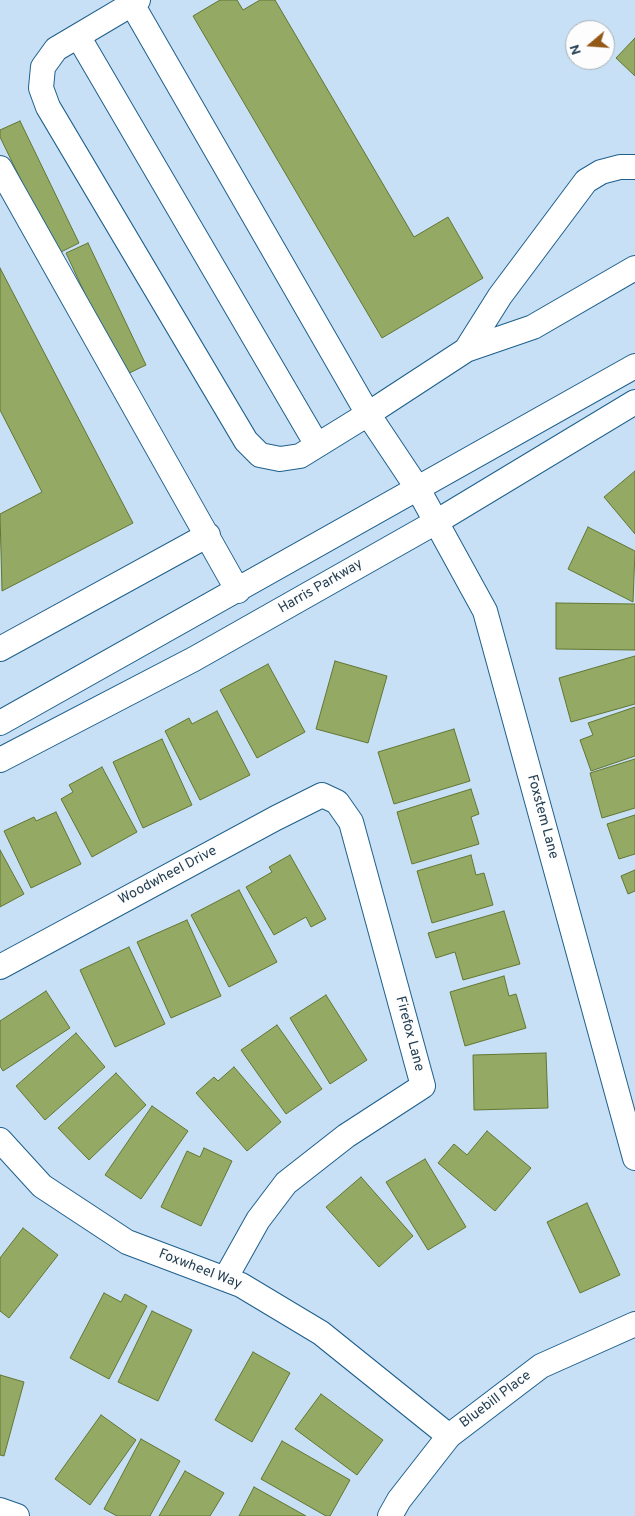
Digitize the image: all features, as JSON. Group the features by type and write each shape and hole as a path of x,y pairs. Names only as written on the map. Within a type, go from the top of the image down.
{"street":[{"path":"136,2 56,49 43,67 41,88 48,107 246,441 260,455 280,459 300,456 466,350 533,327 635,268"},
{"name":"Foxstem Lane","path":"136,2 368,414 418,489 485,611 635,1158"},
{"path":"78,36 317,445"},
{"path":"466,350 500,296 586,181 601,172 620,167 635,167"},
{"path":"0,168 238,591"},
{"path":"0,723 238,591 635,366"},
{"name":"Harris Parkway","path":"0,760 194,659 436,522 635,402"},
{"path":"0,649 208,535"},
{"name":"Woodwheel Drive","path":"0,967 322,795 337,802"},
{"name":"Firefox Lane","path":"225,1279 258,1220 286,1183 346,1136 422,1086 351,822 337,802"},
{"name":"Foxwheel Way","path":"0,1140 42,1186 127,1242 241,1285 321,1333 449,1436"},
{"name":"Bluebill Place","path":"390,1516 399,1500 449,1436 541,1366 635,1324"},
{"path":"0,1510 17,1516"}],"building":[{"path":"220,0 237,0 243,10 260,0 275,0 414,237 448,217 483,278 382,338 193,16"},
{"path":"635,38 635,76 616,58"},
{"path":"20,121 79,243 57,254 0,137 0,130"},
{"path":"88,243 146,365 123,376 66,253"},
{"path":"0,268 133,523 2,591 0,514 42,492 0,410"},
{"path":"635,471 635,534 604,497"},
{"path":"588,527 635,551 633,602 568,569"},
{"path":"556,603 635,604 635,650 556,649"},
{"path":"635,656 635,704 571,722 559,678"},
{"path":"335,661 387,676 368,743 316,729"},
{"path":"268,664 305,732 257,758 220,690"},
{"path":"635,707 635,756 591,771 580,740 593,735 588,723"},
{"path":"217,711 250,775 200,800 165,731 189,718 192,724"},
{"path":"454,729 470,781 394,804 378,752"},
{"path":"162,739 192,805 143,828 113,762"},
{"path":"635,759 635,808 602,818 590,773"},
{"path":"102,767 137,832 92,857 61,799 73,792 69,785"},
{"path":"471,789 479,814 471,817 479,844 412,864 397,812"},
{"path":"56,812 81,864 31,888 4,831 34,817 36,821"},
{"path":"635,815 635,854 619,859 607,824"},
{"path":"0,850 24,894 0,907"},
{"path":"290,855 326,919 311,927 306,917 274,935 246,887 272,872 269,867"},
{"path":"471,855 476,875 484,873 493,905 432,923 417,871"},
{"path":"635,870 635,891 628,894 621,876"},
{"path":"239,890 277,962 229,987 191,915"},
{"path":"504,911 520,964 463,980 455,952 436,958 428,933"},
{"path":"187,920 221,996 171,1018 137,942"},
{"path":"129,947 165,1024 115,1047 80,970"},
{"path":"504,976 509,996 516,994 526,1028 465,1046 450,992"},
{"path":"46,991 70,1028 3,1071 0,1066 0,1021"},
{"path":"326,995 367,1060 330,1084 290,1018"},
{"path":"277,1025 322,1089 286,1114 241,1050"},
{"path":"76,1033 105,1067 45,1120 16,1086"},
{"path":"546,1053 548,1108 474,1110 473,1055"},
{"path":"234,1067 281,1122 247,1151 196,1093 214,1077 218,1081"},
{"path":"116,1073 146,1105 89,1160 58,1128"},
{"path":"152,1106 188,1131 141,1199 105,1175"},
{"path":"487,1131 531,1168 495,1211 438,1163 454,1144 467,1155"},
{"path":"204,1148 232,1161 201,1226 161,1207 187,1151 200,1157"},
{"path":"425,1159 466,1227 428,1250 386,1182"},
{"path":"361,1177 413,1236 379,1267 326,1207"},
{"path":"587,1203 620,1275 580,1293 547,1222"},
{"path":"23,1228 58,1255 9,1318 0,1311 0,1258"},
{"path":"104,1293 121,1302 125,1294 147,1306 109,1379 70,1358"},
{"path":"152,1311 192,1330 158,1401 118,1382"},
{"path":"253,1352 290,1373 252,1442 215,1420"},
{"path":"0,1375 24,1382 4,1456 0,1455"},
{"path":"321,1394 383,1440 357,1475 295,1429"},
{"path":"101,1415 136,1440 90,1505 55,1479"},
{"path":"141,1439 180,1461 150,1516 117,1516 104,1509"},
{"path":"282,1441 350,1480 330,1516 326,1516 261,1479"},
{"path":"185,1471 224,1493 210,1516 159,1516"},
{"path":"254,1487 306,1516 239,1516"}]}
